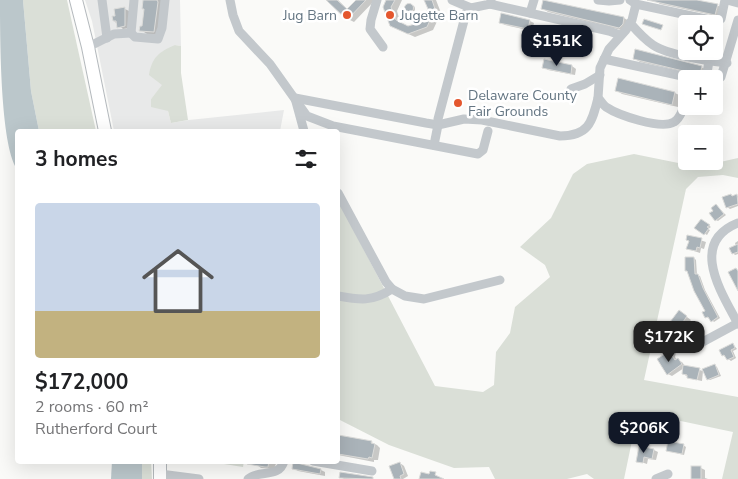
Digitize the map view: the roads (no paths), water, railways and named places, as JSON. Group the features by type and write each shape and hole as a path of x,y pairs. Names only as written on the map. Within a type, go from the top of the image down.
{"highway":[{"path":"76,0 88,47 105,129"}],"street":[{"path":"102,0 107,38"},
{"path":"134,0 131,33 135,38 158,39 162,28 165,0"},
{"path":"230,0 232,15 239,31 270,64 307,116 320,123 478,154 483,150 488,131"},
{"path":"377,0 370,29 383,47"},
{"path":"452,0 471,8"},
{"path":"530,13 534,0"},
{"path":"598,0 620,0"},
{"path":"295,98 438,125 464,119 482,120 560,136 571,136 584,131 590,125 598,98 600,68 609,49 630,23 633,2 716,21 721,19 726,0 738,3"},
{"path":"434,145 438,119 458,49 463,24 466,13 471,8 491,2 620,35"},
{"path":"723,72 738,20"},
{"path":"630,23 655,47 709,61 727,63"},
{"path":"88,47 114,34 131,33"},
{"path":"604,59 678,75"},
{"path":"708,70 709,61"},
{"path":"571,88 585,84 600,75"},
{"path":"295,98 303,129"},
{"path":"598,98 604,106 615,112 642,121 667,125 675,122 681,115"},
{"path":"340,197 386,282 392,289 405,296 424,299 500,280"},
{"path":"697,345 738,324 715,278 711,259 712,251 720,236 738,223"},
{"path":"340,296 368,300 392,289"},
{"path":"248,479 255,475 272,476 280,470 283,464"},
{"path":"331,464 372,471"},
{"path":"160,471 199,479"},
{"path":"656,479 668,474"}],"place":[{"name":"Jug Barn","path":"347,15"},
{"name":"Jugette Barn","path":"390,15"},
{"name":"Delaware County Fair Grounds","path":"458,103"}]}
